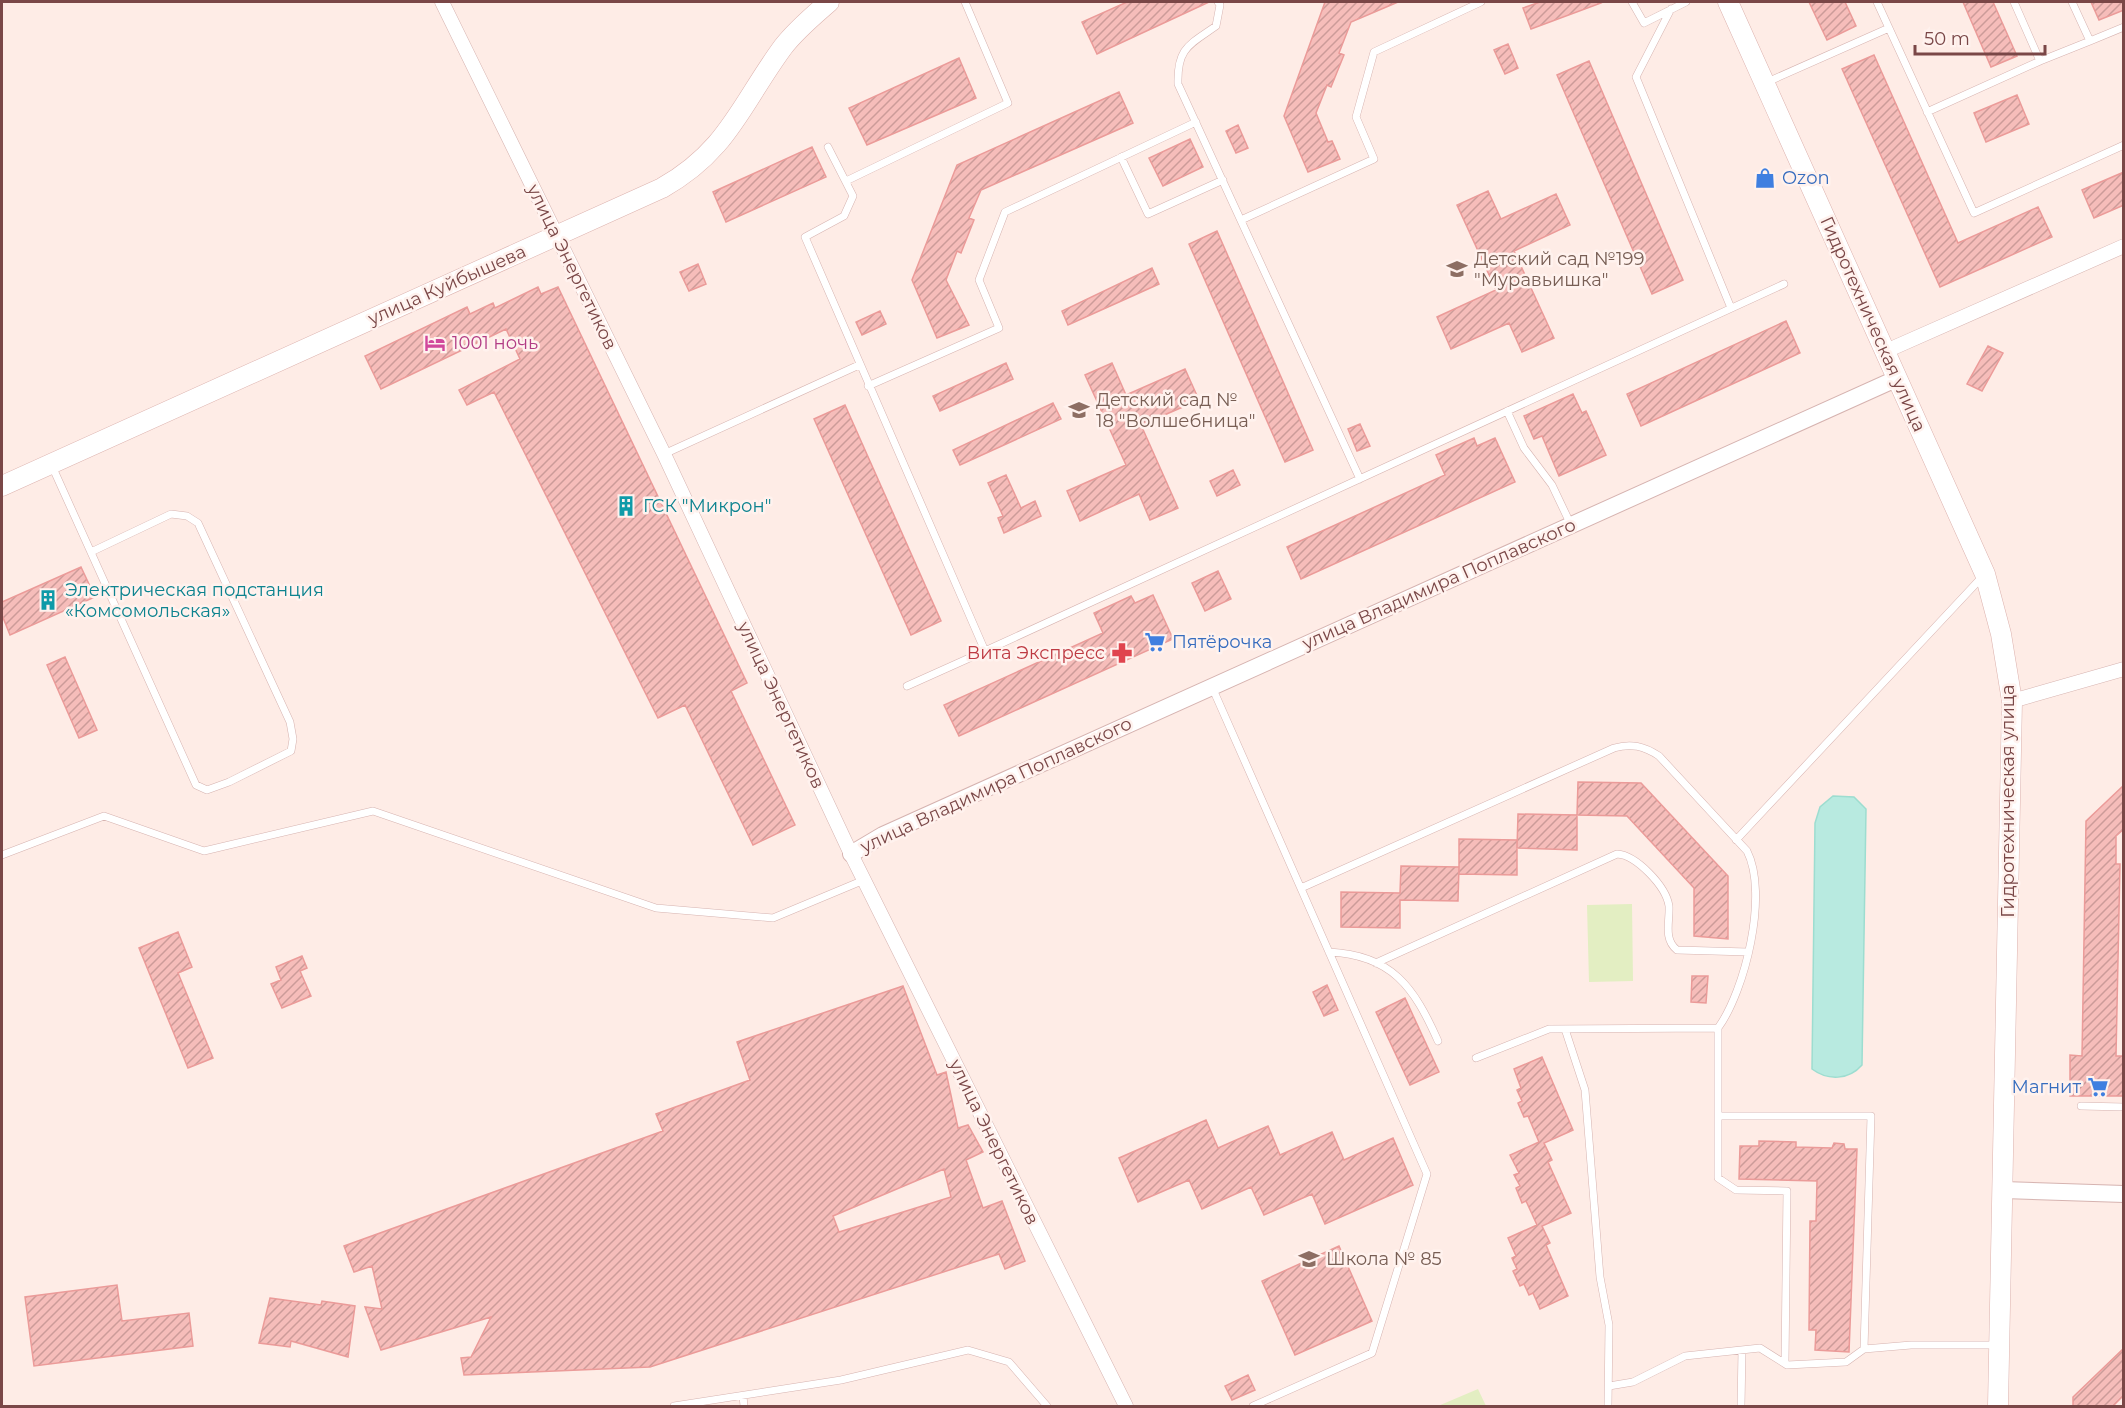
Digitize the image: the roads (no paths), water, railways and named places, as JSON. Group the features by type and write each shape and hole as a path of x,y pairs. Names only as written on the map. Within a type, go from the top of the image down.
{"main road":[{"name":"улица Куйбышева","path":"2,486 662,188 684,176 704,160 720,142 784,46 829,2"},
{"name":"Гидротехническая улица","path":"1728,2 1985,574 2001,634 2012,701 1998,1407"}],"street":[{"name":"улица Энергетиков","path":"442,2 664,454 851,854 1126,1407"},
{"path":"1886,351 2124,246"},
{"name":"улица Владимира Поплавского","path":"851,854 884,835 1211,685 1898,378"},
{"path":"2012,701 2124,669"},
{"path":"2003,1190 2124,1194"}],"lane":[{"path":"846,181 1008,103 965,2"},
{"path":"1218,2 1220,5 1216,26 1189,45 1178,61 1178,84 1360,479"},
{"path":"1241,220 1374,159 1356,117 1374,52 1481,2"},
{"path":"1632,2 1644,23 1686,2"},
{"path":"1877,2 1974,213 2124,145"},
{"path":"2014,2 2040,61"},
{"path":"2072,2 2090,41"},
{"path":"1671,9 1636,77 1731,308"},
{"path":"1927,112 2040,61 2124,27"},
{"path":"1765,83 1889,28"},
{"path":"868,386 999,328 979,280 1005,212 1196,122"},
{"path":"828,147 853,196 844,216 805,237 985,651"},
{"path":"1121,158 1148,214 1223,180"},
{"path":"907,686 1784,284"},
{"path":"664,454 859,365"},
{"path":"1507,411 1524,448 1552,485 1571,525"},
{"path":"51,464 196,785 207,790 230,782 291,751 293,739 290,722 198,523 187,516 171,514 91,552"},
{"path":"1736,840 1985,574"},
{"path":"1211,685 1427,1174 1372,1353 1253,1407"},
{"path":"1301,888 1614,748 1641,746 1659,756 1751,859 1755,878 1752,932 1748,952 1728,1015 1718,1028 1718,1178 1736,1190 1787,1191 1785,1364"},
{"path":"2,855 104,816 204,851 373,810 656,909 773,918 864,880"},
{"path":"1376,963 1617,855 1634,860 1664,893 1669,906 1668,938 1677,950 1748,952"},
{"path":"1329,952 1355,954 1376,963 1410,987 1421,1002 1438,1041"},
{"path":"1476,1058 1549,1029 1718,1028"},
{"path":"1566,1029 1585,1090 1600,1278 1609,1325 1608,1407"},
{"path":"2081,1106 2124,1107"},
{"path":"1719,1116 1871,1116 1864,1349"},
{"path":"1609,1386 1633,1382 1685,1356 1760,1348 1785,1364 1846,1362 1864,1349 1911,1345 2000,1346"},
{"path":"674,1407 842,1380 968,1350 1009,1362 1047,1407"},
{"path":"1741,1407 1742,1350"},
{"path":"743,1396 744,1407"}],"water":[{"path":"1833,796 1854,797 1866,809 1862,1065 1851,1074 1838,1077 1825,1076 1812,1069 1815,823 1820,807"}],"place":[{"name":"Ozon","path":"1765,178"},
{"name":"Детский сад №199 \"Муравьишка\"","path":"1457,269"},
{"name":"1001 ночь","path":"435,343"},
{"name":"Детский сад № 18 \"Волшебница\"","path":"1079,410"},
{"name":"ГСК \"Микрон\"","path":"626,506"},
{"name":"Электрическая подстанция «Комсомольская»","path":"48,600"},
{"name":"Пятёрочка","path":"1155,642"},
{"name":"Вита Экспресс","path":"1122,653"},
{"name":"Магнит","path":"2098,1087"},
{"name":"Школа № 85","path":"1309,1259"}]}
